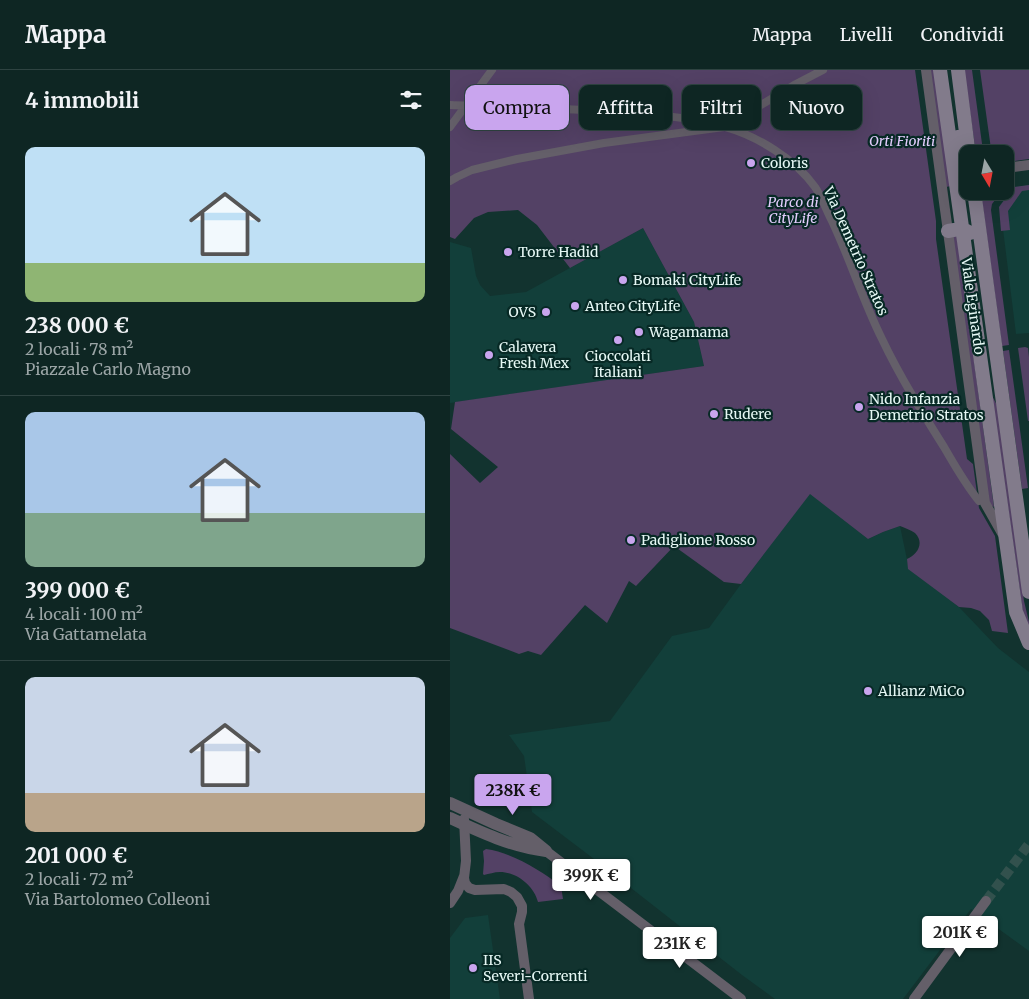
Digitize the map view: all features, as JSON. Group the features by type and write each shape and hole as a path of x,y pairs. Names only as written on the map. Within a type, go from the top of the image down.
{"main road":[{"path":"941,70 951,88 959,145"},
{"name":"Viale Eginardo","path":"941,70 1016,612 1029,643"},
{"path":"958,70 968,145"},
{"name":"Viale Eginardo","path":"975,200 1029,592"},
{"path":"948,231 968,231 972,236 991,372 1005,414"}],"street":[{"path":"481,85 492,70"},
{"path":"761,105 823,70"},
{"name":"Viale Eginardo","path":"926,70 985,503 1006,542"},
{"name":"Via Demetrio Stratos","path":"450,105 465,106"},
{"path":"450,127 465,107"},
{"name":"Via Demetrio Stratos","path":"569,109 632,112 682,119"},
{"path":"450,181 472,170 517,159 604,143 702,130"},
{"name":"Via Demetrio Stratos","path":"733,130 771,147 796,167 814,187 843,246 881,338 963,480 979,501"},
{"path":"1014,167 1029,165"},
{"path":"1023,549 1029,533"},
{"path":"450,803 530,838 741,999"},
{"path":"450,903 458,891 464,875 466,861 463,809"},
{"path":"450,818 491,836 529,849 546,851"},
{"path":"464,875 465,883 472,889 504,889 512,892 521,903 522,912 519,927 530,999"},
{"path":"914,999 986,901"}],"shaded area":[{"path":"1029,185 1029,333 1016,334 1000,205 1004,200 1014,200 1014,187"},
{"path":"643,228 694,322 704,366 450,403 450,242 471,248 476,276 480,285 490,296 526,292"},
{"path":"810,493 868,539 900,526 909,569 959,607 998,648 1029,672 1029,951 971,909 903,999 775,999 532,812 524,756 509,735 610,721 672,636 709,628"},
{"name":"IIS Severi-Correnti","path":"488,915 500,999 450,999 450,938 465,918"}],"green space":[{"name":"Parco di CityLife","path":"450,70 915,70 936,221 936,239 967,459 973,464 979,508 995,536 1008,633 992,631 989,620 980,611 959,607 908,569 907,559 917,552 920,545 915,533 900,526 868,539 810,494 741,584 724,582 674,546 636,586 629,581 607,623 585,605 541,655 528,651 519,654 450,628 450,454 480,483 498,467 451,429 455,402 704,366 694,322 643,228 570,268 537,225 518,210 488,212 474,218 455,239 450,237"},
{"path":"929,70 935,70 951,186 946,187"},
{"path":"964,70 972,70 982,145 975,145"},
{"path":"980,70 1029,70 1029,159 1014,161 1014,145 990,145"},
{"path":"1029,185 1029,190 1022,191 1008,211 1010,230 1001,231 999,207 1004,200 1014,200 1014,187"},
{"path":"982,200 995,200 991,210 1009,345 1002,346"},
{"path":"952,234 957,237 994,507 988,500"},
{"path":"1018,348 1028,348 1029,357 1029,421"},
{"path":"1009,350 1028,488 1022,489 1003,351"},
{"path":"992,396 997,405 1029,631 1023,613"},
{"path":"486,849 516,858 544,874 561,886 563,899 538,902 529,885 513,874 500,872 484,875 483,851"}],"tunnel":[{"path":"986,901 1029,844"}],"place":[{"name":"Coloris","path":"751,163"},
{"name":"Torre Hadid","path":"508,252"},
{"name":"Bomaki CityLife","path":"623,280"},
{"name":"Anteo CityLife","path":"575,306"},
{"name":"OVS","path":"546,312"},
{"name":"Wagamama","path":"639,332"},
{"name":"Cioccolati Italiani","path":"618,340"},
{"name":"Calavera Fresh Mex","path":"489,355"},
{"name":"Nido Infanzia Demetrio Stratos","path":"859,407"},
{"name":"Rudere","path":"714,414"},
{"name":"Padiglione Rosso","path":"631,540"},
{"name":"Allianz MiCo","path":"868,691"},
{"name":"IIS Severi-Correnti","path":"473,968"}],"park label":[{"name":"Orti Fioriti","path":"902,141"}]}
